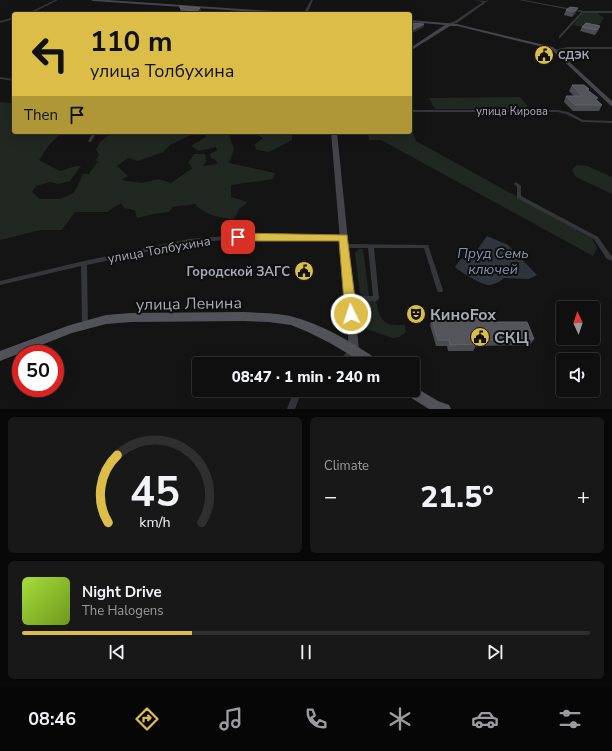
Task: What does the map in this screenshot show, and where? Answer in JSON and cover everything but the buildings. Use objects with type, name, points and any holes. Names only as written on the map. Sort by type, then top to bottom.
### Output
[{"type":"main road","points":[[93,0],[273,12]]},
{"type":"main road","points":[[412,21],[448,25],[556,50],[612,104]]},
{"type":"main road","points":[[412,49],[448,25]]},
{"type":"main road","points":[[549,49],[561,55]]},
{"type":"main road","points":[[334,134],[336,169],[354,349]]},
{"type":"main road","name":"улица Ленина","points":[[0,356],[85,324],[116,320],[270,318],[293,322],[354,349],[365,357]]},
{"type":"main road","points":[[420,397],[435,406],[445,409]]},
{"type":"street","points":[[32,12],[57,0]]},
{"type":"street","points":[[304,12],[312,0]]},
{"type":"street","points":[[474,0],[484,1]]},
{"type":"street","points":[[520,0],[582,12],[612,12]]},
{"type":"street","points":[[448,25],[452,19],[484,1]]},
{"type":"street","points":[[560,37],[582,12]]},
{"type":"street","points":[[0,22],[12,19]]},
{"type":"street","points":[[556,50],[567,48]]},
{"type":"street","points":[[549,49],[612,48]]},
{"type":"street","points":[[0,78],[12,80]]},
{"type":"street","name":"улица Кирова","points":[[412,111],[558,111],[567,113],[582,121],[612,122]]},
{"type":"street","points":[[90,141],[94,134]]},
{"type":"street","points":[[516,184],[519,186],[519,197],[596,238],[610,258]]},
{"type":"street","name":"улица Толбухина","points":[[0,283],[84,263],[189,241],[238,237],[426,246],[440,290]]},
{"type":"street","points":[[350,299],[376,298],[371,248]]},
{"type":"street","points":[[84,263],[85,324]]},
{"type":"street","points":[[346,357],[354,349]]},
{"type":"street","points":[[291,409],[295,397]]},
{"type":"shaded area","points":[[583,13],[597,13],[604,18],[597,28],[599,31],[573,25]]},
{"type":"shaded area","points":[[520,97],[530,109],[435,109],[429,98]]},
{"type":"shaded area","points":[[0,102],[12,102],[12,134],[60,134],[49,145],[39,160],[60,171],[81,166],[70,181],[58,184],[50,182],[36,186],[32,192],[40,199],[60,199],[74,193],[83,174],[89,174],[98,161],[95,160],[99,156],[96,149],[100,142],[110,134],[193,134],[170,145],[163,152],[138,161],[128,158],[117,166],[128,176],[121,180],[142,183],[159,179],[171,183],[193,168],[188,163],[194,154],[205,154],[206,161],[203,166],[217,164],[216,160],[211,158],[210,154],[217,150],[216,147],[199,151],[191,146],[206,137],[206,134],[229,134],[234,149],[229,163],[275,173],[273,179],[231,185],[231,197],[248,202],[239,209],[234,219],[213,215],[203,211],[195,204],[172,207],[169,212],[137,218],[135,210],[124,208],[121,203],[107,212],[75,212],[62,230],[40,230],[0,240]]},
{"type":"shaded area","points":[[412,130],[416,141],[592,238],[597,248],[593,256],[381,140],[369,140],[368,134],[412,134]]},
{"type":"shaded area","points":[[256,134],[292,134],[292,140],[269,152],[257,150],[254,145],[263,138]]},
{"type":"shaded area","points":[[578,165],[587,166],[612,177],[612,194],[576,177],[572,170]]},
{"type":"shaded area","points":[[359,249],[363,249],[369,296],[362,296],[360,293],[355,253]]},
{"type":"shaded area","points":[[376,300],[379,313],[384,321],[392,324],[405,325],[406,332],[399,337],[392,338],[364,328],[361,304],[366,301]]},
{"type":"water","name":"Пруд Семь ключей","points":[[487,236],[508,245],[537,275],[529,279],[504,278],[501,281],[487,285],[472,278],[455,267],[460,260],[477,250]]},
{"type":"place","name":"СДЭК","points":[[544,55]]},
{"type":"place","name":"Городской ЗАГС","points":[[304,271]]},
{"type":"place","name":"КиноFox","points":[[416,314]]},
{"type":"place","name":"СКЦ","points":[[480,337]]},
{"type":"route","points":[[238,237],[344,237],[351,314]]}]
